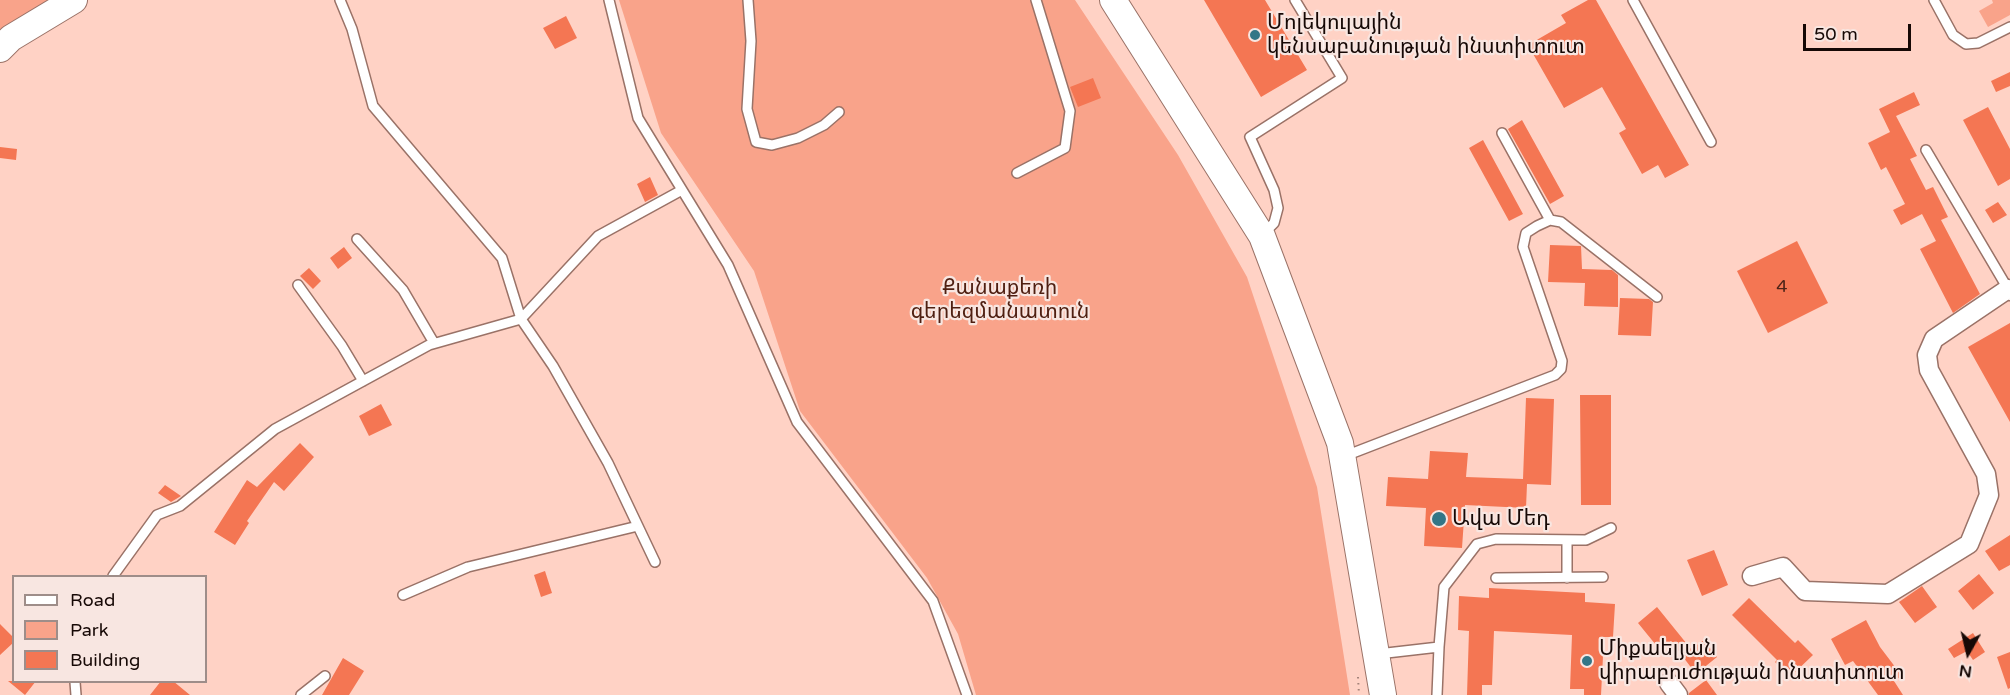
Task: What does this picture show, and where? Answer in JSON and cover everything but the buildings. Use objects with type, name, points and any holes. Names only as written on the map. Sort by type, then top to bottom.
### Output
[{"type":"street","points":[[0,49],[11,38],[74,0]]},
{"type":"street","points":[[1113,0],[1144,45],[1263,235]]},
{"type":"street","points":[[1120,0],[1160,58],[1263,235],[1345,456],[1372,658],[1383,695]]},
{"type":"street","points":[[1752,576],[1783,567],[1805,591],[1888,594],[1969,544],[1989,495],[1986,474],[1929,370],[1927,355],[1934,339],[2009,290]]},
{"type":"street","points":[[1372,658],[1389,695]]},
{"type":"lane","points":[[340,0],[352,29],[374,106],[502,258],[521,320],[559,376],[608,463],[656,562]]},
{"type":"lane","points":[[609,0],[638,118],[728,265],[797,422],[933,602],[967,695]]},
{"type":"lane","points":[[748,0],[751,41],[747,109],[756,142],[772,144],[798,138],[824,125],[839,112]]},
{"type":"lane","points":[[1017,173],[1065,148],[1070,111],[1036,0]]},
{"type":"lane","points":[[1263,235],[1274,223],[1278,208],[1274,190],[1251,137],[1342,78],[1295,0]]},
{"type":"lane","points":[[1633,0],[1711,142]]},
{"type":"lane","points":[[1934,0],[1953,35],[1965,44],[1978,43],[2010,27]]},
{"type":"lane","points":[[1502,133],[1550,220]]},
{"type":"lane","points":[[1926,150],[2009,290]]},
{"type":"lane","points":[[114,575],[157,515],[180,506],[275,429],[434,344],[521,320],[598,236],[682,190]]},
{"type":"lane","points":[[1345,456],[1555,375],[1561,369],[1562,361],[1523,247],[1526,233],[1550,220],[1561,222],[1657,297]]},
{"type":"lane","points":[[357,239],[403,290],[434,344]]},
{"type":"lane","points":[[298,285],[342,346],[363,381]]},
{"type":"lane","points":[[403,595],[468,567],[638,526]]},
{"type":"lane","points":[[1437,695],[1444,587],[1477,544],[1496,538],[1567,542],[1586,540],[1611,528]]},
{"type":"lane","points":[[1567,542],[1567,578]]},
{"type":"lane","points":[[1496,578],[1603,577]]},
{"type":"lane","points":[[1372,658],[1439,647]]},
{"type":"lane","points":[[301,695],[325,676]]},
{"type":"path","points":[[1359,695],[1372,658]]},
{"type":"green space","points":[[0,0],[51,0],[0,32]]},
{"type":"green space","name":"Քանաքեռի գերեզմանատուն","points":[[619,0],[1075,0],[1178,155],[1247,277],[1317,487],[1350,695],[976,695],[958,634],[927,578],[800,411],[754,271],[661,133]]},
{"type":"green space","points":[[1992,0],[2010,0],[2010,15],[1988,27],[1979,11],[1993,3]]},
{"type":"place","name":"Մոլեկուլային կենսաբանության ինստիտուտ","points":[[1255,35]]},
{"type":"place","name":"Ավա Մեդ","points":[[1439,519]]},
{"type":"place","name":"Միքաելյան վիրաբուժության ինստիտուտ","points":[[1587,661]]}]
